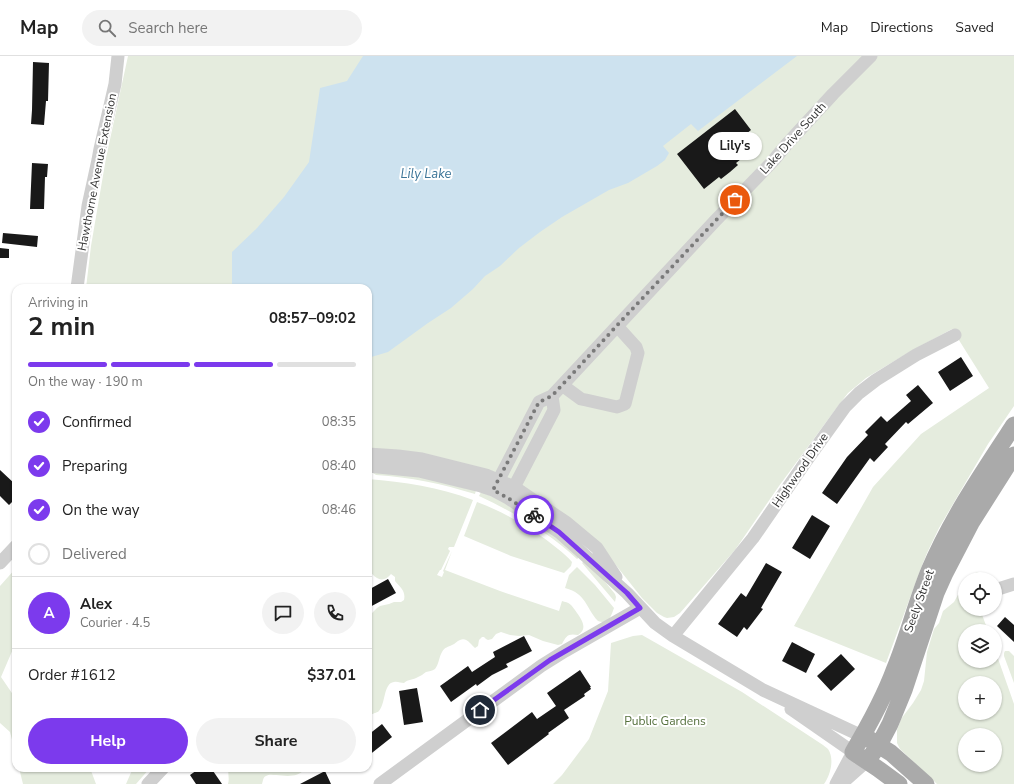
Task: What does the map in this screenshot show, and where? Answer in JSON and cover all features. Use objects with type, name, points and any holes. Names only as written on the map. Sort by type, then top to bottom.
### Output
[{"type":"main road","name":"Seely Street","points":[[853,752],[881,702],[896,668],[922,590],[938,550],[991,460],[1014,425]]},
{"type":"main road","name":"Seely Street","points":[[867,761],[880,745],[890,724],[904,690],[936,593],[945,573],[971,523],[1014,455]]},
{"type":"main road","points":[[862,736],[880,745],[891,753],[926,784]]},
{"type":"main road","points":[[853,752],[899,784]]},
{"type":"street","name":"Hawthorne Avenue Extension","points":[[77,284],[88,206],[115,84],[118,56]]},
{"type":"street","name":"Lake Drive South","points":[[496,485],[539,402],[552,396],[773,161],[833,94],[871,56]]},
{"type":"street","points":[[562,385],[581,399],[617,407],[625,404],[638,353],[636,347],[617,326]]},
{"type":"street","name":"Highwood Drive","points":[[673,636],[753,538],[845,407],[859,393],[881,377],[916,355],[955,335]]},
{"type":"street","points":[[511,492],[554,410],[552,396]]},
{"type":"street","points":[[372,454],[422,459],[486,475],[496,485],[567,524],[597,548],[627,593],[655,623],[673,636],[763,690],[853,752]]},
{"type":"street","points":[[372,466],[419,471],[481,486],[496,485]]},
{"type":"street","points":[[0,563],[12,550]]},
{"type":"street","points":[[1002,588],[1014,584]]},
{"type":"street","points":[[380,784],[546,663],[640,608]]},
{"type":"street","points":[[763,690],[862,736]]},
{"type":"street","name":"Seely Street","points":[[836,784],[853,752]]},
{"type":"street","name":"Seely Street","points":[[841,784],[867,761]]},
{"type":"green space","points":[[128,56],[1014,56],[1014,406],[988,444],[939,528],[921,568],[886,663],[794,626],[873,487],[921,434],[989,388],[952,329],[866,378],[848,393],[779,486],[735,550],[680,613],[674,617],[667,618],[657,613],[642,598],[611,559],[565,516],[372,451],[372,284],[86,284],[91,246],[106,158]]},
{"type":"green space","points":[[393,471],[476,490],[475,494],[426,482],[401,477],[376,475],[373,473]]},
{"type":"green space","points":[[372,479],[421,486],[460,495],[473,500],[454,547],[449,547],[448,549],[450,551],[437,575],[442,577],[443,571],[452,551],[445,570],[559,611],[562,601],[568,603],[582,621],[583,630],[578,635],[572,634],[568,636],[562,644],[558,645],[529,635],[519,636],[501,632],[496,634],[492,639],[488,640],[482,637],[479,640],[478,646],[475,648],[467,640],[462,639],[443,650],[435,669],[432,671],[426,672],[404,683],[390,683],[386,690],[381,709],[372,714],[372,613],[380,606],[394,602],[401,602],[404,600],[404,594],[402,589],[395,581],[395,577],[391,574],[384,579],[378,579],[373,575]]},
{"type":"green space","points":[[481,492],[499,499],[526,514],[581,556],[577,559],[555,540],[531,524],[479,496]]},
{"type":"green space","points":[[477,502],[509,516],[529,528],[567,557],[572,562],[571,566],[564,573],[511,556],[464,536]]},
{"type":"green space","points":[[585,560],[615,594],[615,602],[582,563]]},
{"type":"green space","points":[[577,567],[595,585],[614,608],[611,617],[607,621],[598,621],[582,597],[565,588],[569,575]]},
{"type":"green space","points":[[12,572],[12,651],[1,677],[12,693],[12,740],[10,732],[0,723],[0,586]]},
{"type":"green space","points":[[958,595],[958,616],[983,616],[985,624],[958,624],[958,668],[1001,668],[1014,704],[1014,784],[937,784],[900,749],[897,743],[897,730],[901,719],[921,690],[924,681],[927,652],[934,629],[939,623],[943,611],[954,602]]},
{"type":"green space","name":"Public Gardens","points":[[642,635],[742,692],[827,748],[830,753],[831,767],[824,784],[553,784],[562,775],[589,739],[608,691],[611,643],[633,636]]},
{"type":"green space","points":[[1005,651],[1009,651],[1014,656],[1014,683],[1004,656]]},
{"type":"green space","points":[[20,772],[92,772],[96,784],[23,784]]},
{"type":"green space","points":[[131,772],[146,772],[136,784],[126,784]]},
{"type":"green space","points":[[228,772],[302,772],[287,776],[267,775],[262,784],[228,784]]},
{"type":"water","name":"Lily Lake","points":[[363,56],[797,56],[698,131],[691,124],[663,146],[669,153],[665,160],[657,166],[628,183],[609,190],[562,217],[519,248],[500,266],[485,276],[473,289],[451,308],[388,352],[372,357],[372,284],[232,284],[232,252],[257,228],[284,197],[309,162],[320,88],[347,81]]},
{"type":"building","points":[[33,62],[49,63],[48,101],[46,101],[44,125],[31,124]]},
{"type":"building","points":[[735,109],[751,130],[741,138],[751,151],[736,163],[738,165],[730,172],[721,179],[719,177],[704,189],[677,154]]},
{"type":"building","points":[[32,163],[48,164],[47,177],[45,177],[44,209],[30,209]]},
{"type":"building","points":[[3,233],[38,236],[37,247],[2,243]]},
{"type":"building","points":[[0,248],[9,249],[9,258],[0,258]]},
{"type":"building","points":[[961,357],[973,376],[950,391],[938,372]]},
{"type":"building","points":[[918,385],[933,403],[908,424],[906,422],[885,444],[888,447],[874,462],[870,458],[837,504],[822,493],[847,457],[868,435],[865,432],[881,416],[887,422],[911,401],[906,395]]},
{"type":"building","points":[[0,470],[12,481],[12,502],[9,505],[0,496]]},
{"type":"building","points":[[812,515],[830,526],[810,559],[792,548]]},
{"type":"building","points":[[766,563],[782,572],[761,608],[763,609],[747,630],[744,627],[737,637],[718,624],[741,593],[746,597]]},
{"type":"building","points":[[388,579],[396,593],[372,606],[372,588]]},
{"type":"building","points":[[1005,617],[1014,625],[1014,642],[1002,631],[1002,624],[999,624]]},
{"type":"building","points":[[524,636],[532,651],[506,664],[508,667],[492,675],[477,686],[476,684],[451,702],[440,686],[468,666],[472,672],[495,657],[493,652]]},
{"type":"building","points":[[792,642],[815,654],[806,673],[782,661]]},
{"type":"building","points":[[841,654],[855,669],[831,691],[817,676]]},
{"type":"building","points":[[580,670],[591,689],[584,694],[585,696],[564,710],[569,718],[508,765],[491,743],[532,712],[537,719],[556,706],[547,693]]},
{"type":"building","points":[[417,688],[423,722],[404,725],[399,691]]},
{"type":"building","points":[[382,724],[392,737],[372,753],[372,732]]},
{"type":"building","points":[[194,772],[214,772],[222,784],[196,784],[190,775]]},
{"type":"building","points":[[325,772],[331,784],[300,784]]},
{"type":"way so far","points":[[534,515],[493,490],[539,402],[552,396],[735,200]]},
{"type":"place","name":"Lily's","points":[[735,200]]},
{"type":"route","points":[[480,710],[550,660],[640,608],[627,593],[559,532],[534,515]]}]
